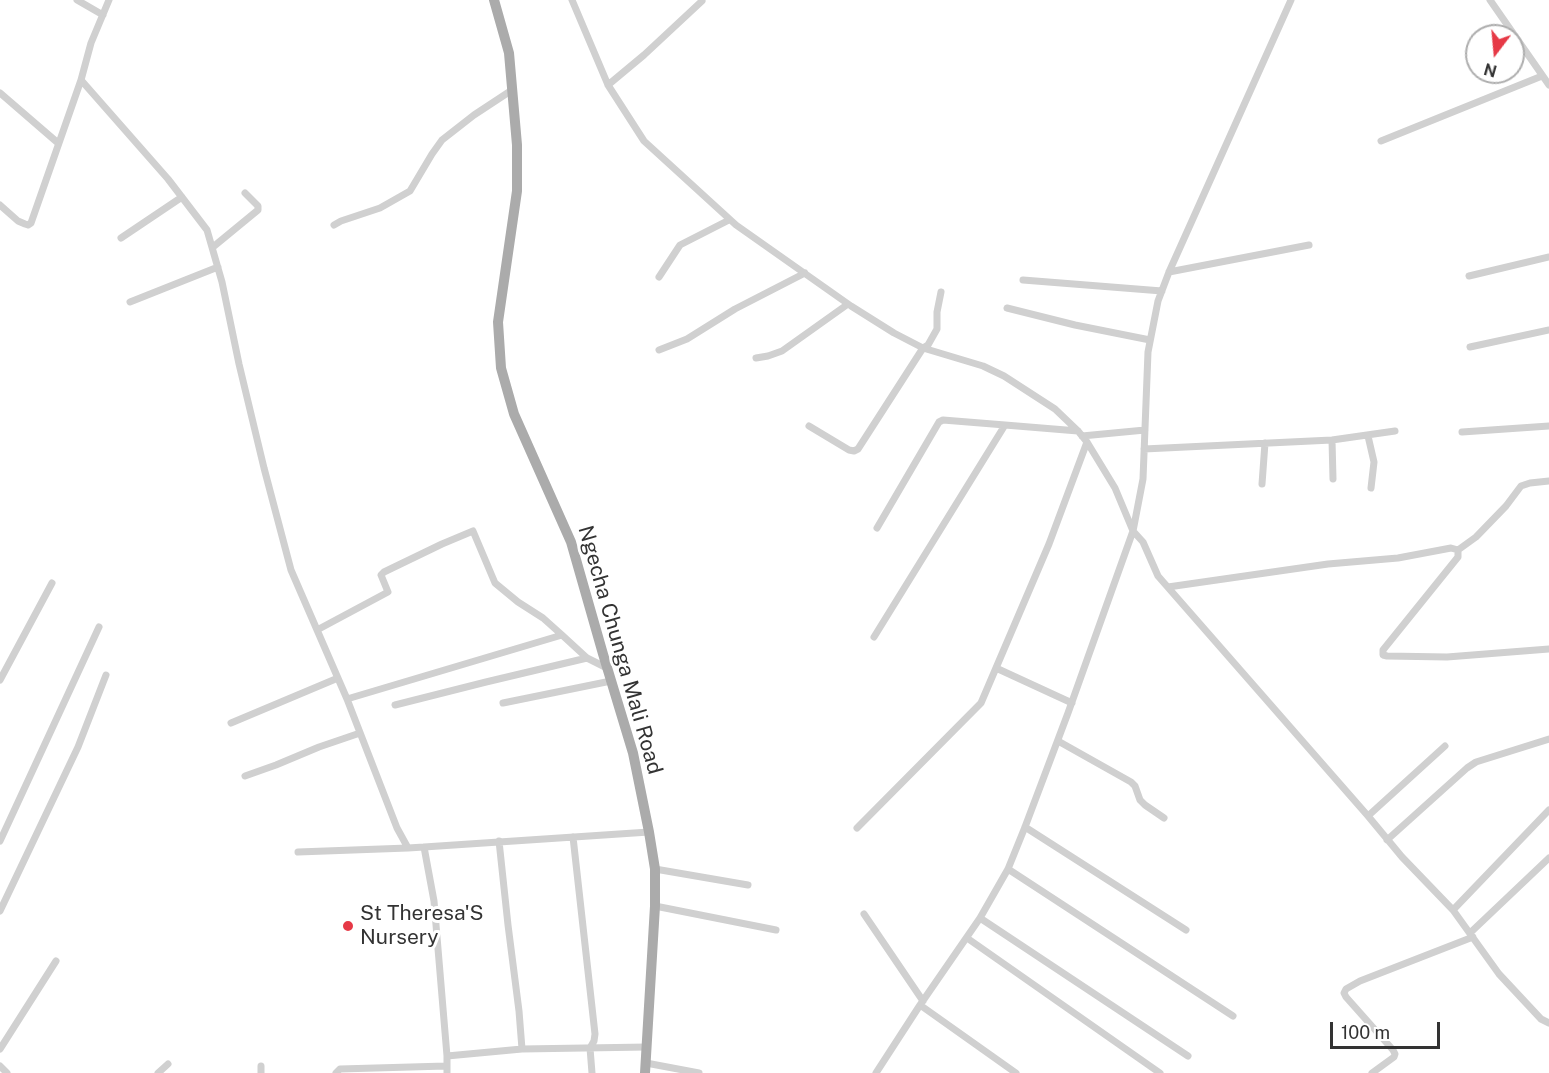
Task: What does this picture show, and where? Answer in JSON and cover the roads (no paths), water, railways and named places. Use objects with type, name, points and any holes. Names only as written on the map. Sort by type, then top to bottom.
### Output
[{"type":"main road","name":"Ngecha Chunga Mali Road","points":[[494,0],[509,53],[517,145],[517,191],[498,322],[501,368],[514,414],[571,542],[633,753],[655,869],[655,906],[645,1068]]},
{"type":"street","points":[[76,0],[103,15]]},
{"type":"street","points":[[0,206],[18,221],[28,225],[31,223],[81,80],[91,43],[109,0]]},
{"type":"street","points":[[572,0],[609,85],[644,141],[729,220],[848,304],[894,333],[923,348],[983,366],[1004,376],[1055,410],[1082,436],[1115,488],[1133,531],[1143,542],[1158,576],[1387,840],[1453,910],[1499,974],[1541,1019],[1549,1023]]},
{"type":"street","points":[[876,1073],[980,918],[1008,869],[1025,827],[1133,531],[1143,479],[1148,352],[1158,301],[1291,0]]},
{"type":"street","points":[[1490,0],[1549,85]]},
{"type":"street","points":[[609,85],[644,56],[702,1]]},
{"type":"street","points":[[1381,141],[1542,76]]},
{"type":"street","points":[[81,80],[168,179],[207,230],[218,267],[239,363],[291,570],[338,678],[397,828],[408,848]]},
{"type":"street","points":[[334,225],[380,208],[410,191],[442,140],[512,90]]},
{"type":"street","points":[[0,93],[58,143]]},
{"type":"street","points":[[213,247],[258,210],[258,207],[245,193]]},
{"type":"street","points":[[121,238],[182,197]]},
{"type":"street","points":[[659,277],[680,245],[729,220]]},
{"type":"street","points":[[1169,272],[1309,245]]},
{"type":"street","points":[[1469,276],[1549,257]]},
{"type":"street","points":[[130,302],[218,267]]},
{"type":"street","points":[[659,351],[687,339],[735,309],[805,273]]},
{"type":"street","points":[[1023,280],[1162,291]]},
{"type":"street","points":[[809,426],[849,450],[858,449],[937,329],[941,291]]},
{"type":"street","points":[[756,358],[782,351],[848,304]]},
{"type":"street","points":[[1007,308],[1150,340]]},
{"type":"street","points":[[1470,347],[1549,330]]},
{"type":"street","points":[[877,528],[939,422],[943,420],[1005,425],[1082,436],[1144,430]]},
{"type":"street","points":[[874,637],[1005,425]]},
{"type":"street","points":[[1462,432],[1549,426]]},
{"type":"street","points":[[1144,449],[1332,440],[1395,431]]},
{"type":"street","points":[[857,828],[981,703],[1049,544],[1082,436]]},
{"type":"street","points":[[1368,436],[1374,462],[1371,488]]},
{"type":"street","points":[[1332,440],[1333,479]]},
{"type":"street","points":[[1262,484],[1265,443]]},
{"type":"street","points":[[1458,550],[1476,537],[1506,506],[1521,486],[1549,482]]},
{"type":"street","points":[[317,630],[388,592],[381,574],[384,572],[473,531],[495,583],[518,602],[543,618],[587,658],[607,668]]},
{"type":"street","points":[[1168,587],[1328,564],[1398,558],[1451,548],[1458,550]]},
{"type":"street","points":[[1458,550],[1458,557],[1383,650],[1383,655],[1447,657],[1549,649]]},
{"type":"street","points":[[0,680],[52,583]]},
{"type":"street","points":[[0,841],[99,627]]},
{"type":"street","points":[[346,699],[562,635]]},
{"type":"street","points":[[395,705],[587,658]]},
{"type":"street","points":[[996,668],[1072,703]]},
{"type":"street","points":[[0,912],[78,747],[106,675]]},
{"type":"street","points":[[231,723],[338,678]]},
{"type":"street","points":[[503,703],[611,681]]},
{"type":"street","points":[[245,776],[360,733]]},
{"type":"street","points":[[1387,840],[1476,762],[1549,739]]},
{"type":"street","points":[[1058,741],[1131,783],[1135,786],[1140,800],[1164,818]]},
{"type":"street","points":[[1368,816],[1445,746]]},
{"type":"street","points":[[1453,910],[1549,810]]},
{"type":"street","points":[[1025,827],[1186,930]]},
{"type":"street","points":[[298,852],[424,848],[649,831]]},
{"type":"street","points":[[573,837],[595,1034],[590,1048],[592,1073]]},
{"type":"street","points":[[499,841],[522,1049]]},
{"type":"street","points":[[336,1073],[340,1069],[447,1069],[434,901],[424,848]]},
{"type":"street","points":[[1372,1073],[1395,1054],[1346,998],[1344,993],[1346,989],[1360,981],[1472,935],[1549,858]]},
{"type":"street","points":[[655,869],[748,885]]},
{"type":"street","points":[[1008,869],[1233,1016]]},
{"type":"street","points":[[655,906],[776,930]]},
{"type":"street","points":[[864,914],[922,1003],[1016,1073]]},
{"type":"street","points":[[980,918],[1188,1056]]},
{"type":"street","points":[[966,938],[1160,1073]]},
{"type":"street","points":[[0,1049],[56,961]]},
{"type":"street","points":[[447,1056],[522,1049],[647,1047]]},
{"type":"street","points":[[158,1073],[168,1064]]},
{"type":"street","points":[[0,1066],[7,1073]]},
{"type":"street","points":[[645,1068],[699,1073]]},
{"type":"place","name":"St Theresa'S Nursery","points":[[348,926]]}]
